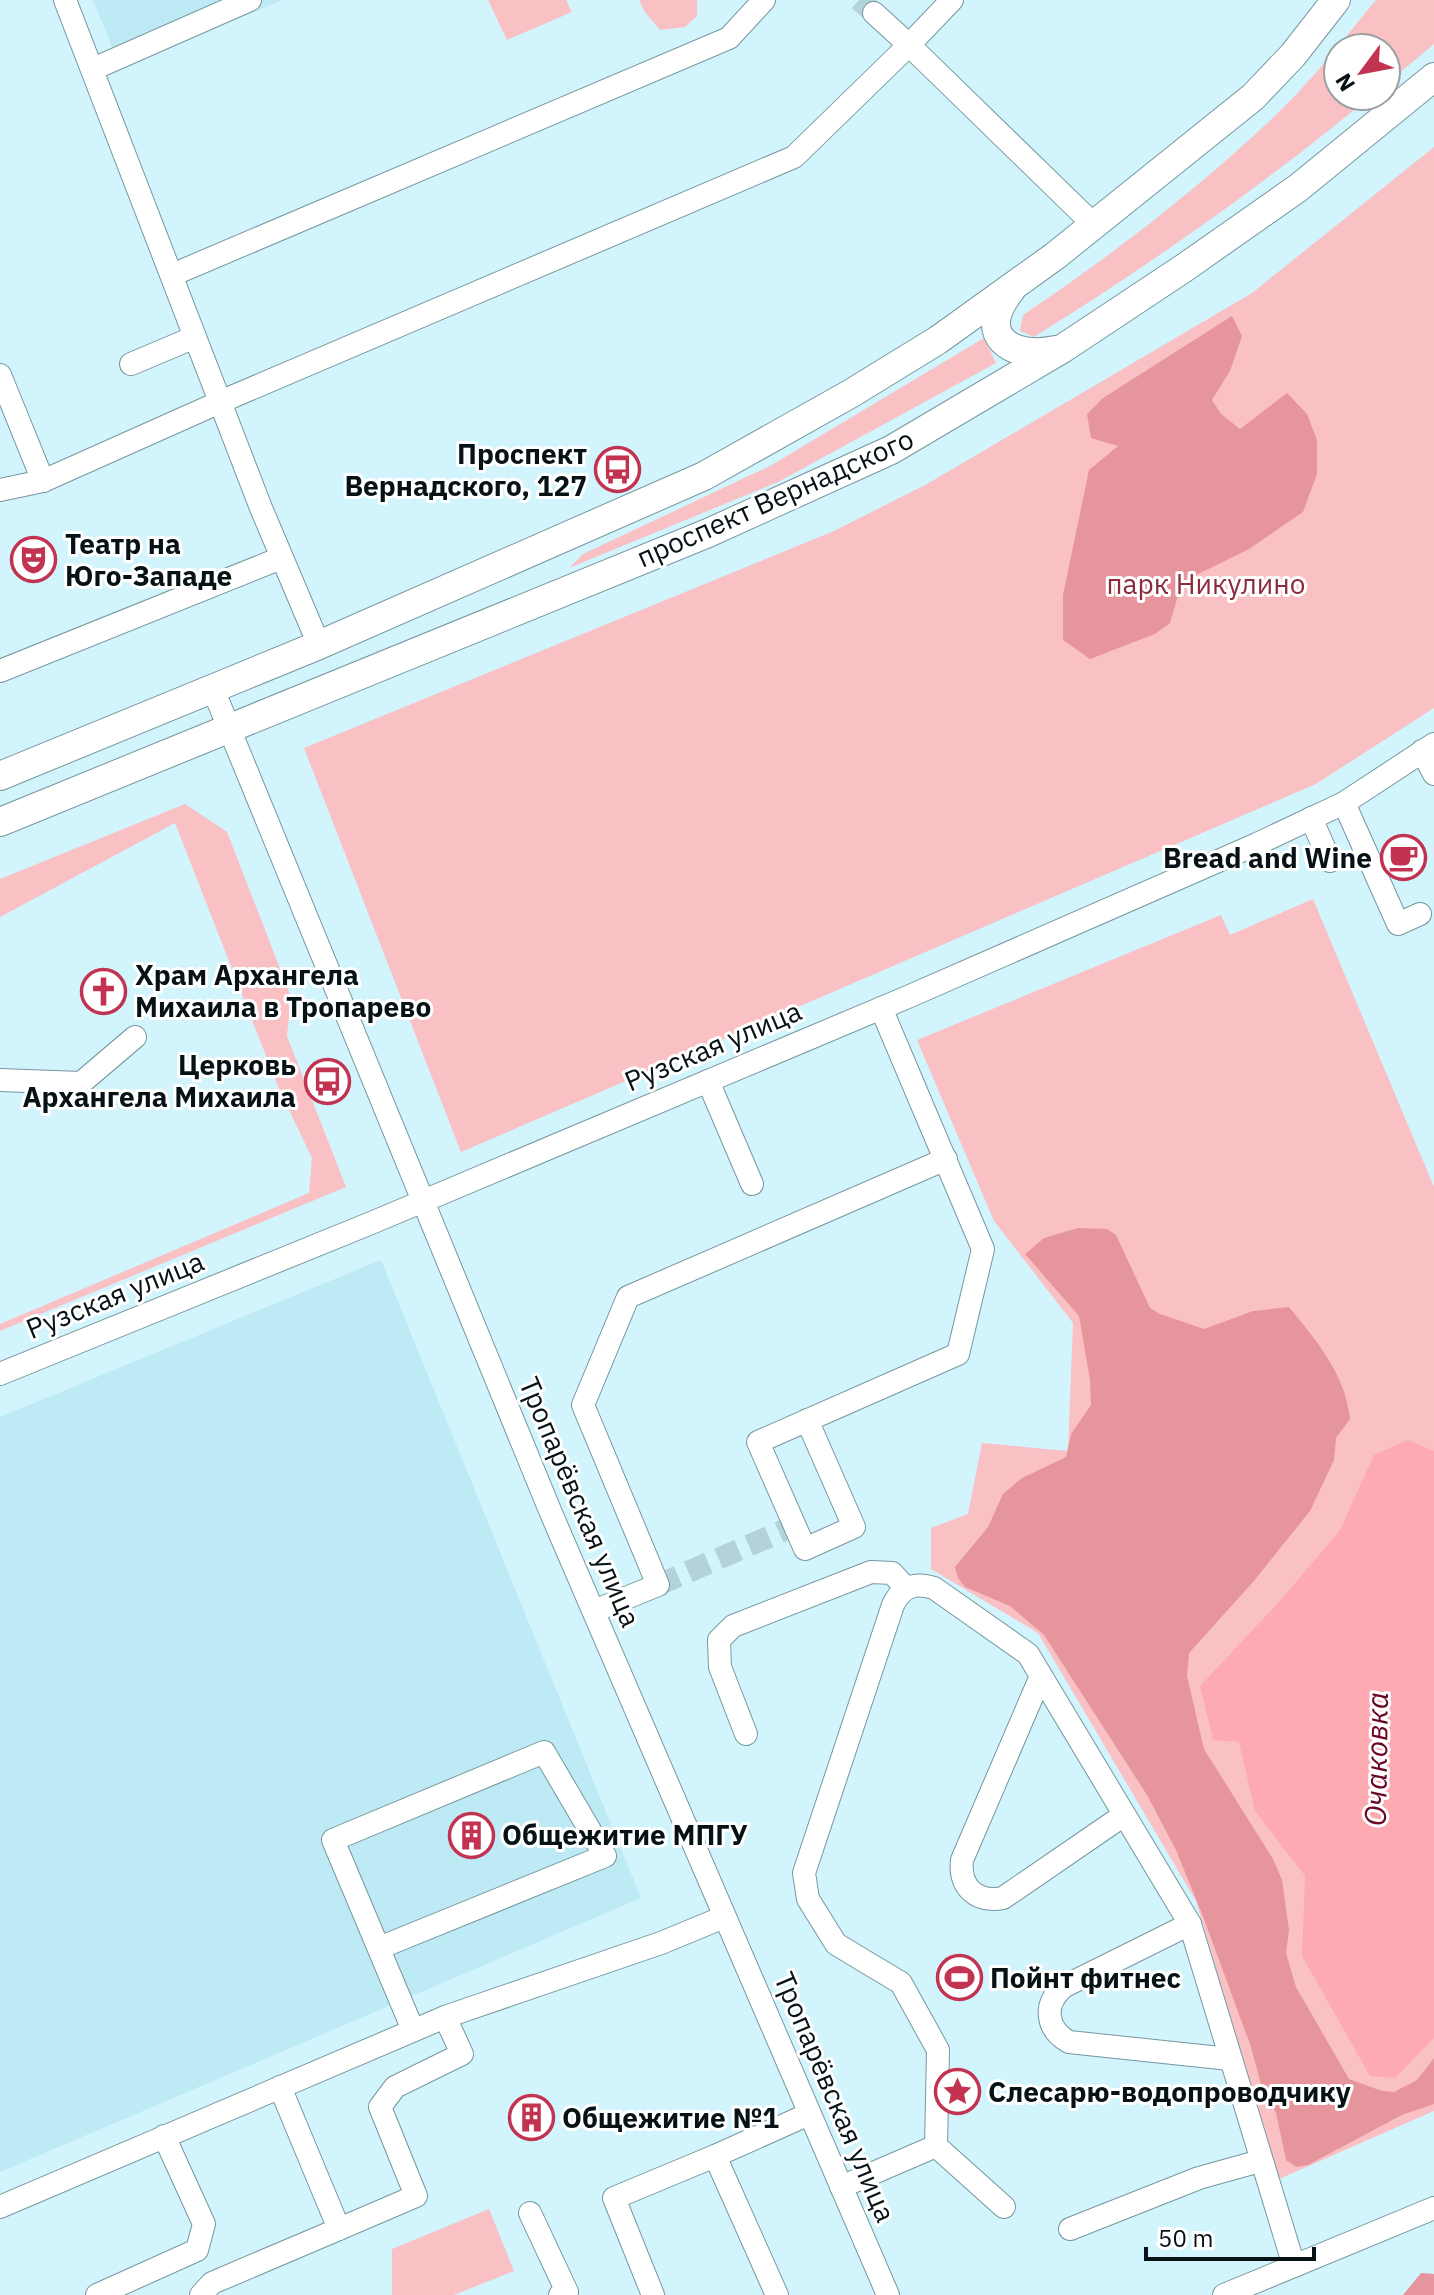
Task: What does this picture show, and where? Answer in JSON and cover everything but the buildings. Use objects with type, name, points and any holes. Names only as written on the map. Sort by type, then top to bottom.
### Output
[{"type":"main road","name":"проспект Вернадского","points":[[0,776],[319,645],[704,476],[913,355],[1017,284],[1253,97],[1293,55],[1336,0]]},
{"type":"main road","name":"проспект Вернадского","points":[[0,822],[783,500],[891,450],[1062,349],[1184,268],[1298,188],[1434,77]]},
{"type":"main road","points":[[1017,284],[1003,300],[995,316],[996,331],[1004,344],[1018,351],[1037,354],[1062,349]]},
{"type":"street","points":[[65,0],[281,558],[319,645]]},
{"type":"street","points":[[93,69],[250,0]]},
{"type":"street","points":[[172,275],[729,38],[764,0]]},
{"type":"street","points":[[0,490],[43,481],[220,402],[794,157],[952,0]]},
{"type":"street","points":[[874,13],[1094,225]]},
{"type":"street","points":[[131,364],[195,337]]},
{"type":"street","points":[[0,375],[43,481]]},
{"type":"street","points":[[0,671],[281,558]]},
{"type":"street","points":[[213,689],[228,727]]},
{"type":"street","name":"Тропарёвская улица","points":[[228,727],[594,1611],[888,2295]]},
{"type":"street","points":[[1428,748],[1434,774]]},
{"type":"street","name":"Рузская улица","points":[[0,1374],[423,1201],[881,1008],[1344,803],[1428,748]]},
{"type":"street","points":[[1344,803],[1398,924],[1420,914]]},
{"type":"street","points":[[1311,818],[1330,861]]},
{"type":"street","points":[[807,1420],[854,1527],[805,1549],[758,1442],[807,1420],[958,1354],[983,1249],[881,1008]]},
{"type":"street","points":[[0,1080],[81,1083],[135,1037]]},
{"type":"street","points":[[708,1081],[752,1184]]},
{"type":"street","points":[[594,1611],[658,1585],[583,1405],[628,1297],[946,1159]]},
{"type":"street","points":[[746,1734],[720,1667],[719,1640],[733,1626],[871,1572],[892,1573],[906,1588]]},
{"type":"street","points":[[1004,2207],[936,2146],[938,2050],[901,1983],[836,1944],[808,1899],[804,1873],[893,1605],[898,1594],[920,1584],[934,1588],[1028,1654],[1190,1924],[1294,2266]]},
{"type":"street","points":[[1041,1676],[962,1860],[963,1880],[983,1899],[1003,1898],[1124,1815]]},
{"type":"street","points":[[379,1948],[605,1856],[544,1752],[333,1840],[413,2030]]},
{"type":"street","points":[[0,2207],[445,2017],[661,1943],[724,1917]]},
{"type":"street","points":[[1190,1924],[1063,1987],[1050,2002],[1050,2021],[1054,2030],[1069,2042],[1230,2059]]},
{"type":"street","points":[[201,2295],[212,2283],[416,2196],[380,2107],[395,2087],[462,2054],[445,2017]]},
{"type":"street","points":[[280,2087],[339,2229]]},
{"type":"street","points":[[653,2295],[614,2198],[809,2114]]},
{"type":"street","points":[[97,2295],[197,2250],[204,2224],[164,2136]]},
{"type":"street","points":[[841,2187],[936,2146]]},
{"type":"street","points":[[715,2156],[777,2295]]},
{"type":"street","points":[[1070,2229],[1199,2178],[1260,2161]]},
{"type":"street","points":[[1224,2295],[1434,2208]]},
{"type":"street","points":[[530,2213],[567,2292],[560,2295]]},
{"type":"shaded area","points":[[93,0],[283,0],[120,66]]},
{"type":"shaded area","points":[[1232,316],[1242,336],[1230,371],[1212,400],[1221,414],[1240,429],[1287,393],[1307,414],[1317,440],[1317,474],[1303,512],[1249,549],[1188,579],[1177,599],[1170,623],[1155,634],[1090,659],[1063,640],[1063,595],[1089,470],[1118,446],[1091,438],[1087,414],[1103,398]]},
{"type":"shaded area","points":[[1078,1228],[1107,1229],[1116,1235],[1150,1308],[1160,1314],[1204,1329],[1253,1311],[1289,1307],[1328,1359],[1347,1403],[1350,1419],[1336,1438],[1334,1460],[1310,1511],[1253,1582],[1189,1653],[1187,1676],[1204,1749],[1273,1859],[1282,1880],[1289,1930],[1286,1953],[1296,1987],[1349,2079],[1394,2092],[1417,2080],[1434,2058],[1434,2104],[1402,2115],[1308,2165],[1296,2167],[1286,2160],[1276,2113],[1263,2092],[1251,2047],[1204,1919],[1176,1850],[1147,1795],[1044,1635],[1010,1606],[965,1587],[955,1567],[988,1527],[1003,1494],[1022,1478],[1066,1457],[1071,1434],[1091,1405],[1079,1316],[1025,1254],[1044,1238]]},
{"type":"shaded area","points":[[381,1260],[641,1898],[0,2172],[0,1417]]},
{"type":"shaded area","points":[[1421,2273],[1434,2274],[1434,2295],[1403,2295]]},
{"type":"green space","points":[[488,0],[566,0],[572,12],[507,40]]},
{"type":"green space","points":[[639,0],[697,0],[697,16],[685,27],[660,30]]},
{"type":"green space","points":[[1376,0],[1434,0],[1434,44],[1402,71],[1402,32],[1350,32]]},
{"type":"green space","points":[[1322,65],[1322,112],[1352,112],[1248,192],[1121,281],[1034,337],[1020,331],[1023,315],[1091,267],[1224,163]]},
{"type":"green space","name":"парк Никулино","points":[[1434,147],[1434,708],[1316,784],[461,1152],[304,748],[834,531],[927,484],[1252,293]]},
{"type":"green space","points":[[984,338],[996,363],[778,482],[569,568],[583,554],[770,466]]},
{"type":"green space","points":[[185,804],[227,832],[291,997],[287,1036],[346,1187],[0,1331],[0,1324],[309,1193],[312,1158],[279,1089],[175,823],[0,917],[0,879]]},
{"type":"green space","points":[[1313,899],[1434,1187],[1434,2111],[1279,2179],[1196,1901],[1038,1633],[931,1569],[931,1528],[968,1514],[982,1443],[1068,1451],[1073,1323],[994,1221],[917,1040],[1221,915],[1230,935]]},
{"type":"green space","points":[[489,2209],[514,2271],[454,2295],[392,2295],[392,2249]]},
{"type":"water","name":"Очаковка","points":[[1408,1440],[1434,1451],[1434,2038],[1395,2078],[1370,2076],[1302,1956],[1305,1876],[1255,1811],[1239,1742],[1213,1740],[1200,1686],[1280,1601],[1340,1530],[1374,1455]]},
{"type":"tunnel","points":[[859,0],[874,13]]},
{"type":"tunnel","points":[[658,1585],[794,1526]]},
{"type":"place","name":"Проспект Вернадского, 127","points":[[618,470]]},
{"type":"place","name":"Театр на Юго-Западе","points":[[34,560]]},
{"type":"place","name":"Bread and Wine","points":[[1403,858]]},
{"type":"place","name":"Храм Архангела Михаила в Тропарево","points":[[104,991]]},
{"type":"place","name":"Церковь Архангела Михаила","points":[[327,1081]]},
{"type":"place","name":"Общежитие МПГУ","points":[[471,1835]]},
{"type":"place","name":"Пойнт фитнес","points":[[959,1978]]},
{"type":"place","name":"Слесарю-водопроводчику","points":[[957,2092]]},
{"type":"place","name":"Общежитие №1","points":[[531,2118]]}]
